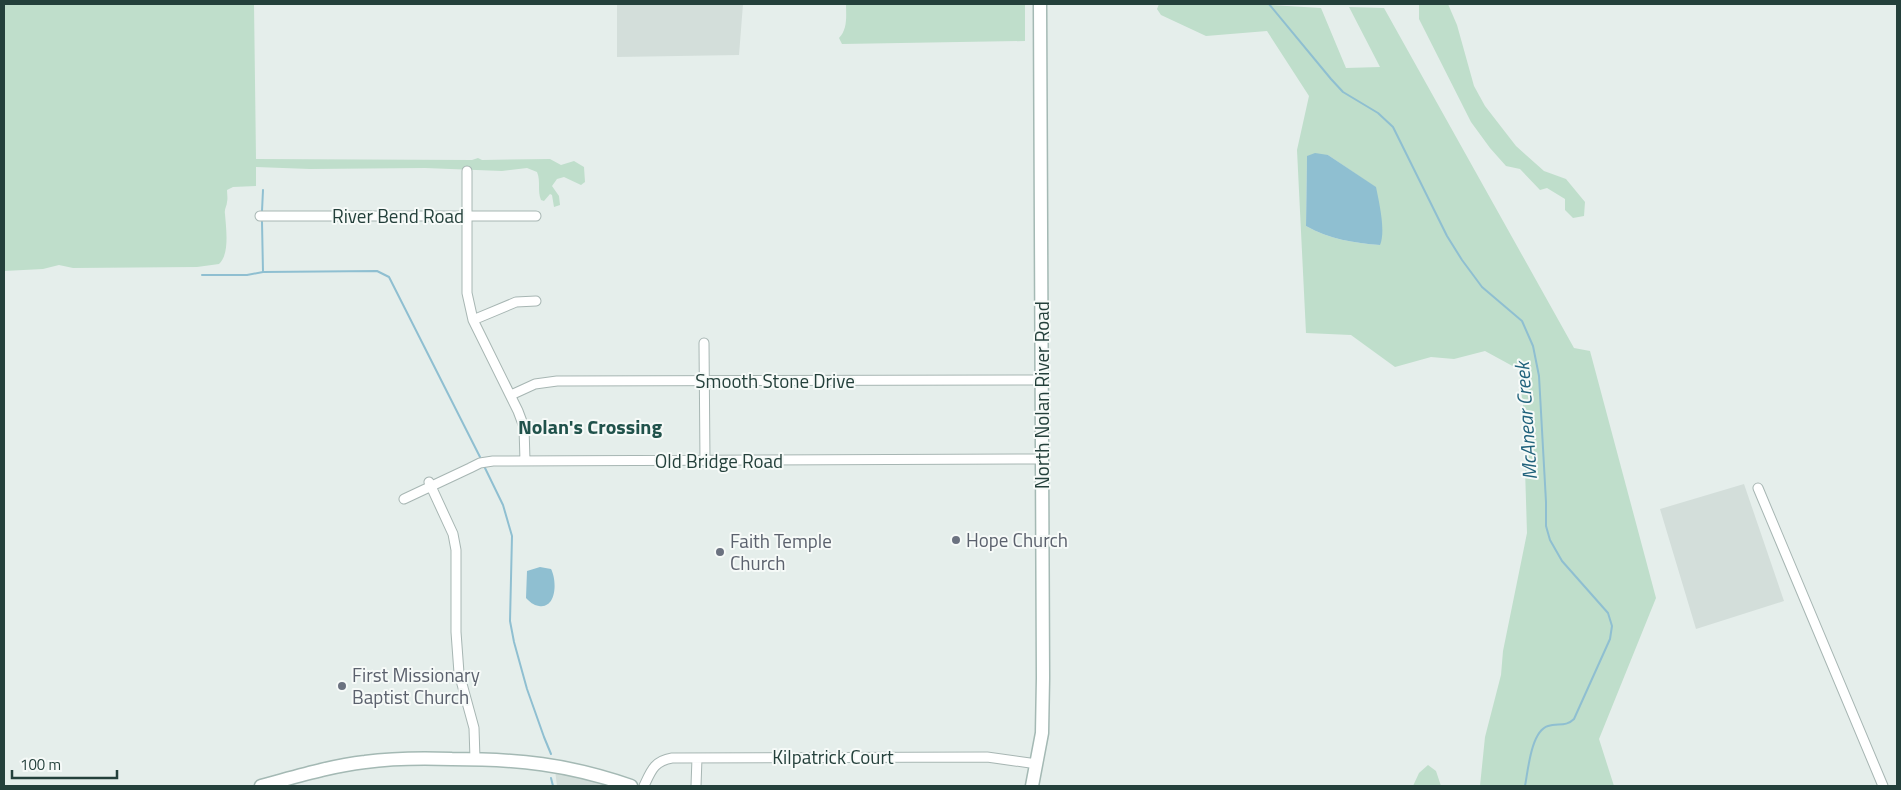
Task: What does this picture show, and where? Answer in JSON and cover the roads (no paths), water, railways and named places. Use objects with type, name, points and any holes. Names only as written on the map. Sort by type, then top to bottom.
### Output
[{"type":"main road","name":"North Nolan River Road","points":[[1032,786],[1042,733],[1044,678],[1040,4]]},
{"type":"main road","points":[[261,786],[363,762],[409,758],[509,760],[550,764],[588,772],[631,786]]},
{"type":"street","points":[[467,171],[467,293],[474,320],[511,395],[524,427],[525,461]]},
{"type":"street","name":"River Bend Road","points":[[260,216],[536,216]]},
{"type":"street","points":[[474,320],[516,302],[536,301]]},
{"type":"street","points":[[704,344],[705,460]]},
{"type":"street","name":"Smooth Stone Drive","points":[[511,395],[535,384],[557,381],[1042,380]]},
{"type":"street","name":"Old Bridge Road","points":[[404,499],[430,484],[485,462],[1042,460]]},
{"type":"street","points":[[430,484],[453,534],[456,550],[456,632],[459,673],[474,728],[475,759]]},
{"type":"street","points":[[1758,488],[1884,786]]},
{"type":"street","name":"Kilpatrick Court","points":[[644,786],[654,766],[659,761],[672,758],[986,757],[1037,764]]},
{"type":"street","points":[[696,786],[697,758]]},
{"type":"water","points":[[1315,153],[1328,155],[1376,187],[1382,224],[1380,245],[1342,240],[1306,226],[1307,156]]},
{"type":"water","points":[[540,567],[551,569],[555,586],[552,599],[545,606],[535,605],[526,598],[527,571]]},
{"type":"waterway","name":"McAnear Creek","points":[[1269,4],[1343,92],[1378,113],[1393,127],[1447,236],[1462,260],[1482,287],[1522,321],[1533,346],[1539,376],[1546,526],[1550,540],[1562,561],[1608,613],[1612,626],[1610,639],[1574,719],[1565,724],[1548,726],[1542,729],[1538,735],[1531,752],[1525,786]]},
{"type":"waterway","points":[[262,211],[263,190]]},
{"type":"waterway","points":[[262,222],[263,272],[377,271],[389,277],[480,457]]},
{"type":"waterway","points":[[202,275],[247,275],[263,272]]},
{"type":"waterway","points":[[485,468],[503,505],[512,536],[510,621],[527,689],[551,754]]},
{"type":"waterway","points":[[551,778],[553,786]]},
{"type":"place","name":"Hope Church","points":[[956,540]]},
{"type":"place","name":"Faith Temple Church","points":[[720,552]]},
{"type":"place","name":"First Missionary Baptist Church","points":[[342,686]]},
{"type":"district","name":"Nolan's Crossing","points":[[590,427]]}]
